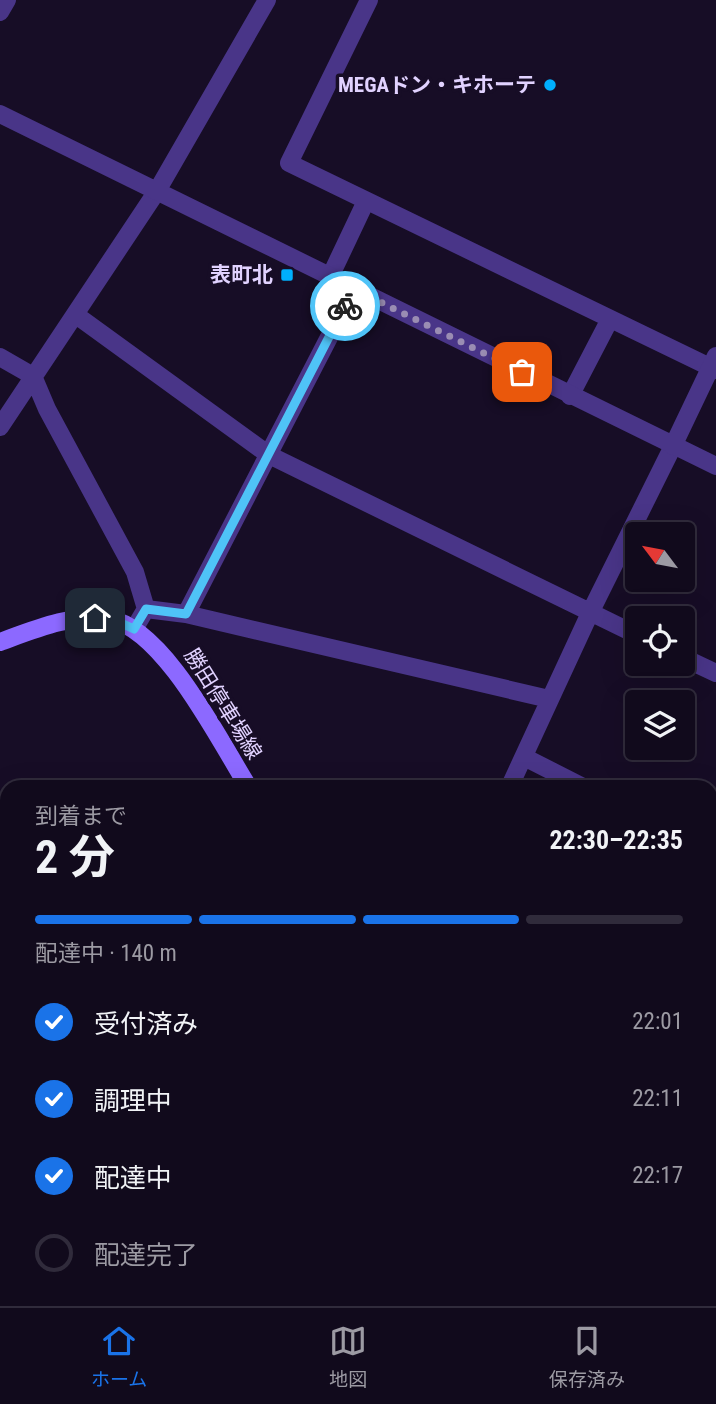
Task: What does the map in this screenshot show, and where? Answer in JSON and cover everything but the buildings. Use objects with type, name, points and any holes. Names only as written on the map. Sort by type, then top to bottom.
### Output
[{"type":"main road","name":"勝田停車場線","points":[[0,642],[40,627],[95,618],[112,619],[134,629],[165,655],[244,780]]},
{"type":"street","points":[[0,12],[7,0]]},
{"type":"street","points":[[0,427],[157,191],[267,0]]},
{"type":"street","points":[[369,0],[289,163],[609,321],[714,365],[590,613],[513,780]]},
{"type":"street","points":[[0,114],[716,466]]},
{"type":"street","points":[[330,277],[366,201]]},
{"type":"street","points":[[186,614],[354,289]]},
{"type":"street","points":[[76,315],[269,455],[625,629]]},
{"type":"street","points":[[570,396],[609,321]]},
{"type":"street","points":[[0,357],[33,376],[47,409],[135,572],[146,609],[134,629]]},
{"type":"street","points":[[146,609],[186,614],[549,699]]},
{"type":"street","points":[[695,663],[716,673]]},
{"type":"street","points":[[524,757],[569,780]]},
{"type":"way so far","points":[[345,306],[354,289],[522,372]]},
{"type":"place","name":"MEGAドン・キホーテ","points":[[550,85]]},
{"type":"place","name":"表町北","points":[[287,275]]},
{"type":"route","points":[[95,618],[112,619],[134,629],[146,609],[186,614],[345,306]]}]
